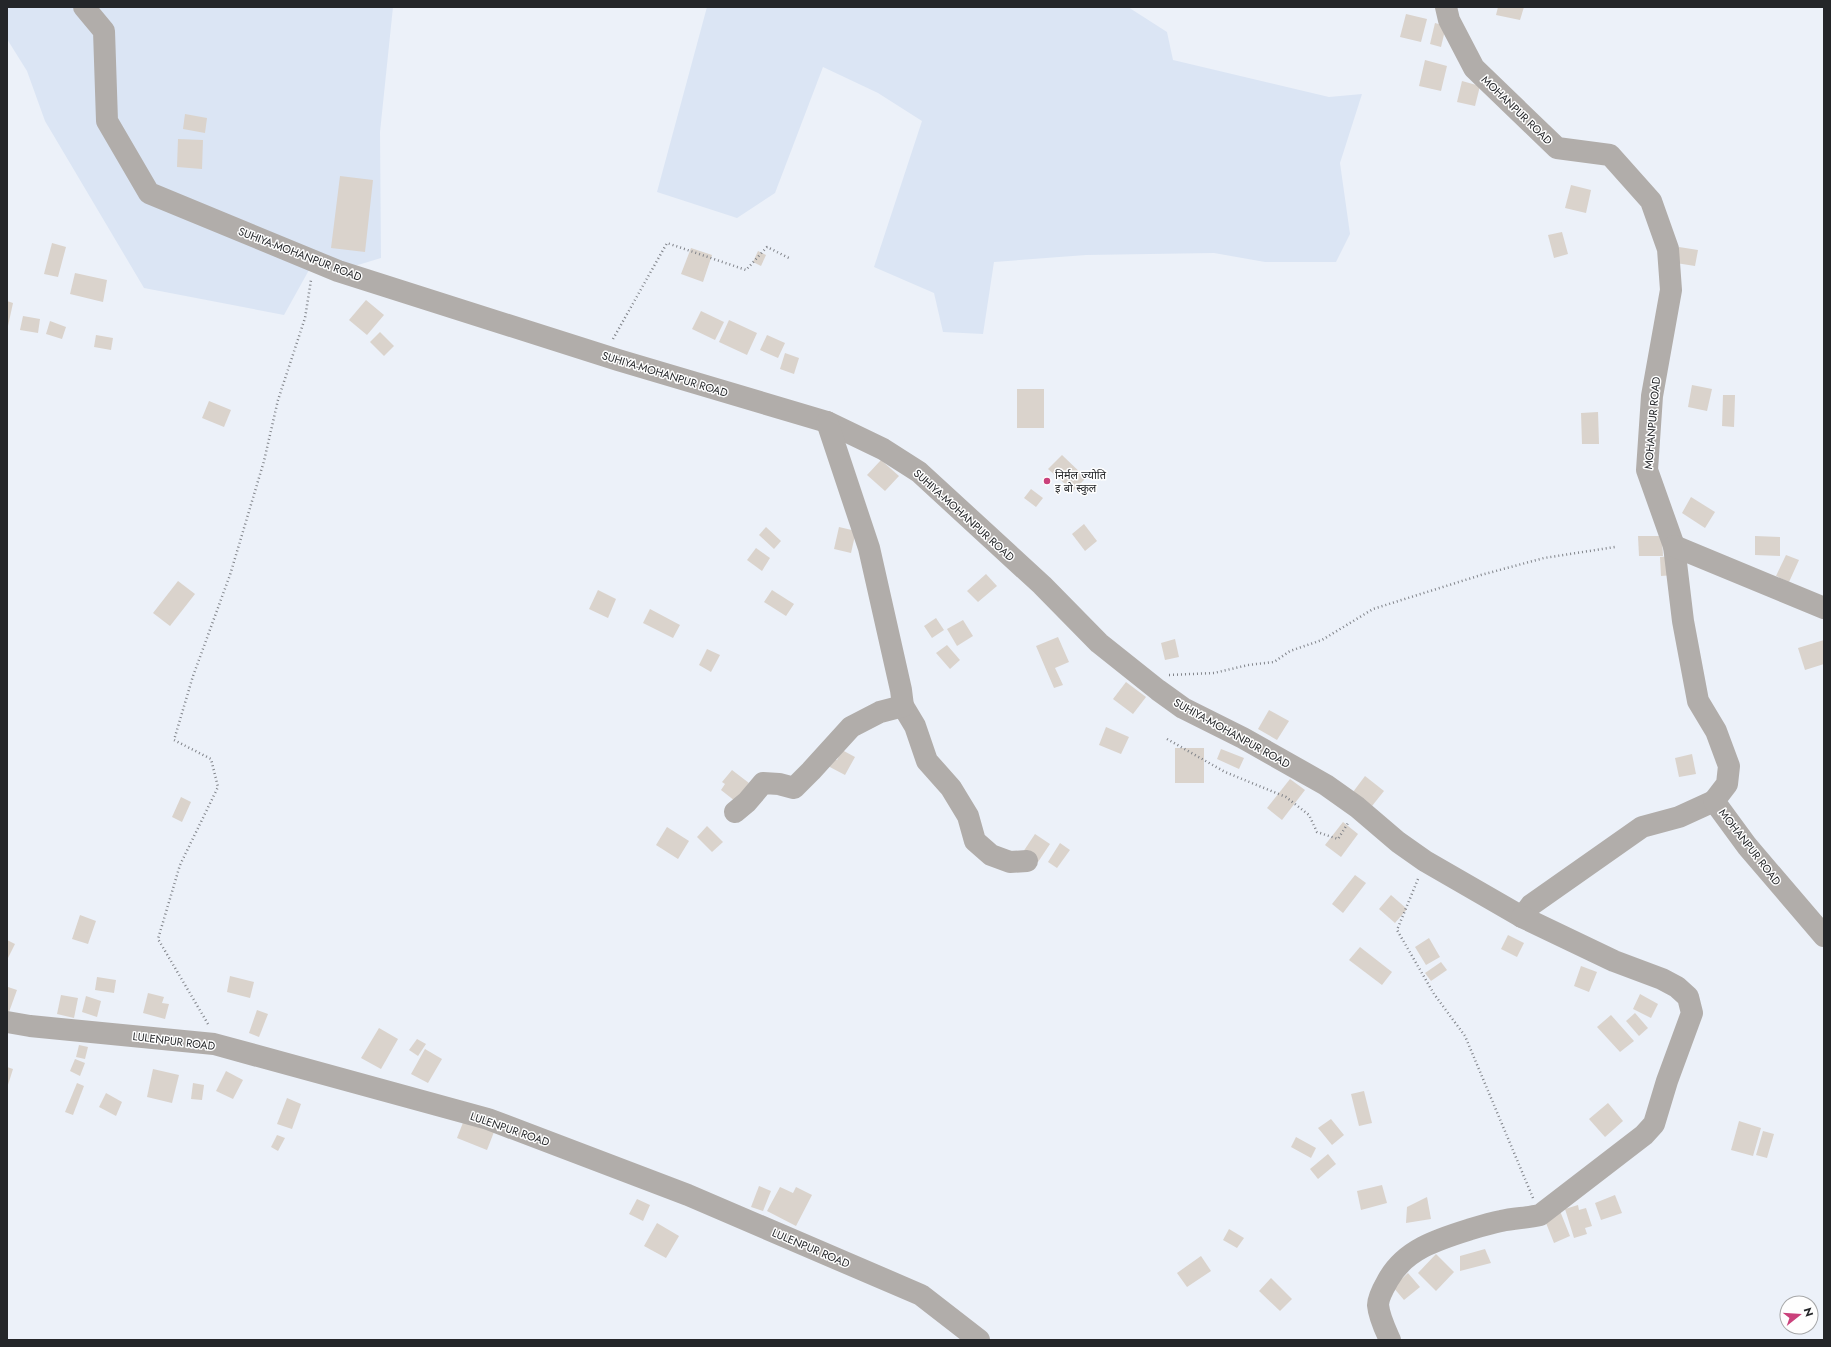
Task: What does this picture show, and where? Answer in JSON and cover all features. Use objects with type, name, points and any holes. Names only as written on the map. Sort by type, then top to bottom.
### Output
[{"type":"street","name":"SUHIYA-MOHANPUR ROAD","points":[[84,7],[104,31],[107,121],[149,193],[338,271],[604,355],[827,422],[883,449],[919,472],[1042,585],[1098,643],[1183,708],[1243,738],[1326,785],[1357,807],[1398,842],[1425,861],[1522,917],[1614,961],[1677,987],[1688,997],[1692,1013],[1667,1081],[1654,1124],[1632,1145],[1540,1215]]},
{"type":"street","name":"MOHANPUR ROAD","points":[[1446,7],[1449,20],[1474,68],[1557,148],[1610,156],[1650,201],[1668,249],[1671,290],[1652,396],[1647,470],[1674,546],[1683,621],[1698,701],[1716,731],[1729,766],[1727,784],[1714,800],[1747,846],[1824,936]]},
{"type":"street","points":[[827,422],[869,548],[902,690],[903,706],[915,726],[928,761],[951,788],[968,816],[975,840],[991,855],[1010,862],[1027,861]]},
{"type":"street","points":[[1674,546],[1824,608]]},
{"type":"street","points":[[735,812],[747,802],[763,783],[779,784],[794,788],[811,772],[851,727],[880,712],[903,706]]},
{"type":"street","points":[[1522,917],[1531,905],[1642,827],[1679,817],[1714,800]]},
{"type":"street","name":"LULENPUR ROAD","points":[[7,1022],[30,1026],[214,1044],[488,1119],[688,1195],[921,1295],[979,1340]]},
{"type":"street","points":[[1390,1340],[1381,1318],[1378,1305],[1383,1289],[1394,1270],[1407,1257],[1421,1248],[1447,1236],[1501,1221],[1540,1215]]},
{"type":"path","points":[[604,355],[667,243],[746,270],[768,247],[789,258]]},
{"type":"path","points":[[214,1044],[207,1023],[158,939],[180,865],[218,787],[211,759],[174,740],[193,676],[230,576],[262,468],[278,400],[304,318],[314,261]]},
{"type":"path","points":[[1141,677],[1214,673],[1248,665],[1274,662],[1290,651],[1322,640],[1373,609],[1481,575],[1544,558],[1614,547]]},
{"type":"path","points":[[1167,739],[1225,772],[1286,797],[1309,815],[1317,832],[1338,839],[1357,807]]},
{"type":"path","points":[[1425,861],[1397,930],[1434,994],[1464,1036],[1540,1215]]},
{"type":"shaded area","points":[[7,7],[393,7],[380,132],[381,258],[338,271],[314,261],[284,315],[144,288],[45,121],[27,71],[7,39]]},
{"type":"shaded area","points":[[707,7],[1128,7],[1167,32],[1173,60],[1329,97],[1362,94],[1340,163],[1350,234],[1336,262],[1265,262],[1214,253],[1086,255],[994,262],[983,334],[943,332],[934,293],[874,267],[922,121],[878,93],[823,67],[775,193],[737,218],[657,192]]},
{"type":"building","points":[[1498,7],[1524,7],[1520,20],[1496,15]]},
{"type":"building","points":[[1406,14],[1427,19],[1421,42],[1400,37]]},
{"type":"building","points":[[1435,23],[1446,26],[1441,47],[1430,44]]},
{"type":"building","points":[[1425,60],[1447,66],[1441,91],[1419,86]]},
{"type":"building","points":[[1462,81],[1480,86],[1475,106],[1457,102]]},
{"type":"building","points":[[185,114],[207,118],[205,133],[183,129]]},
{"type":"building","points":[[178,139],[203,140],[202,169],[177,167]]},
{"type":"building","points":[[340,176],[373,180],[365,252],[331,248]]},
{"type":"building","points":[[1571,185],[1591,190],[1586,213],[1565,208]]},
{"type":"building","points":[[1562,232],[1568,254],[1554,258],[1548,235]]},
{"type":"building","points":[[52,243],[66,247],[58,277],[44,274]]},
{"type":"building","points":[[1679,247],[1698,250],[1695,266],[1676,263]]},
{"type":"building","points":[[691,248],[712,255],[703,282],[681,274]]},
{"type":"building","points":[[758,251],[766,255],[761,266],[753,262]]},
{"type":"building","points":[[75,273],[107,280],[103,302],[70,294]]},
{"type":"building","points":[[366,300],[384,315],[367,335],[349,320]]},
{"type":"building","points":[[7,301],[13,303],[8,326],[7,326]]},
{"type":"building","points":[[701,311],[724,322],[715,340],[692,329]]},
{"type":"building","points":[[23,316],[40,319],[38,333],[20,330]]},
{"type":"building","points":[[729,320],[757,333],[747,355],[719,342]]},
{"type":"building","points":[[50,321],[66,327],[62,339],[46,334]]},
{"type":"building","points":[[380,332],[394,346],[384,356],[370,342]]},
{"type":"building","points":[[96,335],[113,338],[111,350],[94,347]]},
{"type":"building","points":[[767,335],[785,343],[778,358],[760,350]]},
{"type":"building","points":[[785,353],[799,358],[794,374],[780,369]]},
{"type":"building","points":[[1692,385],[1712,389],[1707,411],[1688,407]]},
{"type":"building","points":[[1017,389],[1044,389],[1044,428],[1017,428]]},
{"type":"building","points":[[1723,395],[1735,395],[1734,427],[1722,426]]},
{"type":"building","points":[[209,401],[231,410],[224,427],[202,418]]},
{"type":"building","points":[[1598,412],[1599,444],[1582,444],[1581,413]]},
{"type":"building","points":[[1062,455],[1086,478],[1073,491],[1048,469]]},
{"type":"building","points":[[881,460],[899,476],[885,491],[867,475]]},
{"type":"building","points":[[1031,489],[1043,498],[1036,507],[1024,498]]},
{"type":"building","points":[[1691,497],[1715,512],[1705,528],[1682,513]]},
{"type":"building","points":[[1084,524],[1097,541],[1085,551],[1072,534]]},
{"type":"building","points":[[766,527],[781,541],[774,549],[759,535]]},
{"type":"building","points":[[839,527],[856,531],[851,553],[834,549]]},
{"type":"building","points":[[1638,536],[1662,536],[1663,556],[1639,556]]},
{"type":"building","points":[[1755,536],[1780,537],[1780,556],[1755,555]]},
{"type":"building","points":[[756,548],[770,558],[762,571],[747,560]]},
{"type":"building","points":[[1786,555],[1799,560],[1789,582],[1776,576]]},
{"type":"building","points":[[1673,556],[1674,575],[1661,576],[1660,557]]},
{"type":"building","points":[[986,574],[997,586],[978,602],[967,591]]},
{"type":"building","points":[[178,581],[195,594],[170,626],[153,613]]},
{"type":"building","points":[[598,590],[616,599],[608,618],[589,609]]},
{"type":"building","points":[[772,590],[794,604],[786,616],[764,602]]},
{"type":"building","points":[[650,609],[680,625],[673,638],[643,623]]},
{"type":"building","points":[[936,618],[944,630],[932,638],[924,626]]},
{"type":"building","points":[[963,620],[973,636],[957,646],[947,629]]},
{"type":"building","points":[[1058,637],[1069,662],[1055,668],[1063,685],[1054,688],[1036,646]]},
{"type":"building","points":[[1175,639],[1179,657],[1165,660],[1161,643]]},
{"type":"building","points":[[1824,640],[1824,664],[1805,670],[1798,648]]},
{"type":"building","points":[[947,645],[960,660],[950,669],[936,653]]},
{"type":"building","points":[[707,649],[720,655],[711,672],[699,665]]},
{"type":"building","points":[[1126,682],[1146,697],[1133,714],[1113,699]]},
{"type":"building","points":[[1269,710],[1289,721],[1277,740],[1258,729]]},
{"type":"building","points":[[1106,727],[1129,737],[1121,754],[1099,745]]},
{"type":"building","points":[[1175,748],[1204,748],[1204,783],[1175,783]]},
{"type":"building","points":[[1221,749],[1244,758],[1239,769],[1217,759]]},
{"type":"building","points":[[842,750],[855,757],[845,775],[826,765],[830,758],[837,760]]},
{"type":"building","points":[[1692,754],[1696,774],[1679,777],[1675,758]]},
{"type":"building","points":[[732,770],[749,783],[735,801],[721,790],[725,784],[722,782]]},
{"type":"building","points":[[1365,776],[1384,791],[1372,806],[1353,792]]},
{"type":"building","points":[[1290,779],[1305,790],[1282,820],[1267,808]]},
{"type":"building","points":[[181,797],[191,802],[182,822],[172,817]]},
{"type":"building","points":[[1343,822],[1358,834],[1341,857],[1325,845]]},
{"type":"building","points":[[707,826],[723,842],[712,852],[697,837]]},
{"type":"building","points":[[667,827],[689,841],[678,859],[656,845]]},
{"type":"building","points":[[1035,834],[1050,844],[1038,862],[1023,852]]},
{"type":"building","points":[[1060,843],[1070,850],[1057,868],[1048,862]]},
{"type":"building","points":[[1355,875],[1366,883],[1343,913],[1332,904]]},
{"type":"building","points":[[1391,895],[1407,909],[1395,923],[1379,909]]},
{"type":"building","points":[[80,915],[96,921],[88,944],[72,939]]},
{"type":"building","points":[[1508,935],[1524,943],[1517,957],[1501,949]]},
{"type":"building","points":[[1429,938],[1440,957],[1426,965],[1415,947]]},
{"type":"building","points":[[7,940],[15,944],[7,960]]},
{"type":"building","points":[[1360,947],[1392,972],[1382,985],[1349,960]]},
{"type":"building","points":[[1441,962],[1447,970],[1431,981],[1425,973]]},
{"type":"building","points":[[1581,966],[1597,972],[1589,992],[1574,986]]},
{"type":"building","points":[[230,976],[254,982],[250,998],[227,992]]},
{"type":"building","points":[[97,977],[116,980],[114,993],[95,990]]},
{"type":"building","points":[[8,987],[17,990],[9,1012],[7,1012]]},
{"type":"building","points":[[148,993],[164,997],[162,1003],[169,1004],[165,1019],[143,1013]]},
{"type":"building","points":[[1640,994],[1658,1004],[1651,1018],[1633,1009]]},
{"type":"building","points":[[61,995],[78,998],[74,1018],[57,1014]]},
{"type":"building","points":[[86,996],[101,1001],[97,1017],[82,1012]]},
{"type":"building","points":[[257,1010],[268,1014],[259,1037],[249,1033]]},
{"type":"building","points":[[1635,1013],[1648,1028],[1639,1036],[1626,1021]]},
{"type":"building","points":[[1611,1015],[1634,1041],[1620,1052],[1597,1027]]},
{"type":"building","points":[[379,1028],[398,1039],[381,1069],[361,1058]]},
{"type":"building","points":[[417,1039],[426,1044],[418,1056],[409,1050]]},
{"type":"building","points":[[79,1045],[88,1047],[85,1059],[76,1057]]},
{"type":"building","points":[[425,1049],[442,1059],[428,1083],[411,1074]]},
{"type":"building","points":[[75,1059],[85,1063],[80,1076],[70,1071]]},
{"type":"building","points":[[7,1067],[13,1069],[7,1088]]},
{"type":"building","points":[[153,1069],[179,1075],[172,1103],[147,1097]]},
{"type":"building","points":[[226,1071],[243,1080],[233,1099],[216,1091]]},
{"type":"building","points":[[77,1083],[84,1086],[73,1115],[65,1112]]},
{"type":"building","points":[[193,1083],[204,1085],[202,1100],[191,1099]]},
{"type":"building","points":[[1364,1091],[1372,1123],[1359,1126],[1351,1094]]},
{"type":"building","points":[[106,1093],[122,1102],[116,1116],[99,1107]]},
{"type":"building","points":[[287,1098],[301,1104],[292,1129],[277,1124]]},
{"type":"building","points":[[1608,1103],[1623,1121],[1605,1137],[1589,1119]]},
{"type":"building","points":[[1331,1119],[1344,1135],[1332,1145],[1318,1128]]},
{"type":"building","points":[[464,1120],[494,1132],[487,1150],[457,1138]]},
{"type":"building","points":[[1739,1121],[1761,1128],[1753,1156],[1731,1150]]},
{"type":"building","points":[[1763,1131],[1774,1134],[1767,1158],[1756,1155]]},
{"type":"building","points":[[277,1135],[285,1138],[278,1151],[271,1147]]},
{"type":"building","points":[[1296,1137],[1316,1148],[1311,1158],[1291,1147]]},
{"type":"building","points":[[1328,1154],[1336,1164],[1318,1179],[1310,1169]]},
{"type":"building","points":[[1382,1185],[1387,1203],[1361,1210],[1357,1191]]},
{"type":"building","points":[[759,1186],[771,1191],[763,1211],[751,1207]]},
{"type":"building","points":[[780,1187],[793,1193],[796,1187],[812,1195],[796,1226],[767,1211]]},
{"type":"building","points":[[1615,1195],[1622,1213],[1601,1220],[1595,1203]]},
{"type":"building","points":[[1427,1197],[1431,1219],[1406,1223],[1407,1207]]},
{"type":"building","points":[[637,1199],[650,1205],[643,1221],[629,1214]]},
{"type":"building","points":[[1578,1205],[1579,1210],[1586,1208],[1592,1226],[1585,1228],[1587,1234],[1574,1238],[1565,1209]]},
{"type":"building","points":[[1560,1211],[1570,1236],[1554,1243],[1544,1218]]},
{"type":"building","points":[[657,1223],[679,1236],[666,1258],[644,1246]]},
{"type":"building","points":[[1229,1229],[1244,1238],[1237,1248],[1223,1240]]},
{"type":"building","points":[[1485,1249],[1491,1263],[1460,1271],[1460,1256]]},
{"type":"building","points":[[1436,1254],[1454,1272],[1436,1291],[1418,1273]]},
{"type":"building","points":[[1201,1256],[1211,1271],[1187,1287],[1177,1273]]},
{"type":"building","points":[[1408,1273],[1420,1287],[1404,1300],[1393,1287]]},
{"type":"building","points":[[1271,1278],[1292,1299],[1280,1311],[1259,1291]]},
{"type":"place","name":"निर्मल ज्याेति इ बाे स्कुल","points":[[1047,481]]}]
